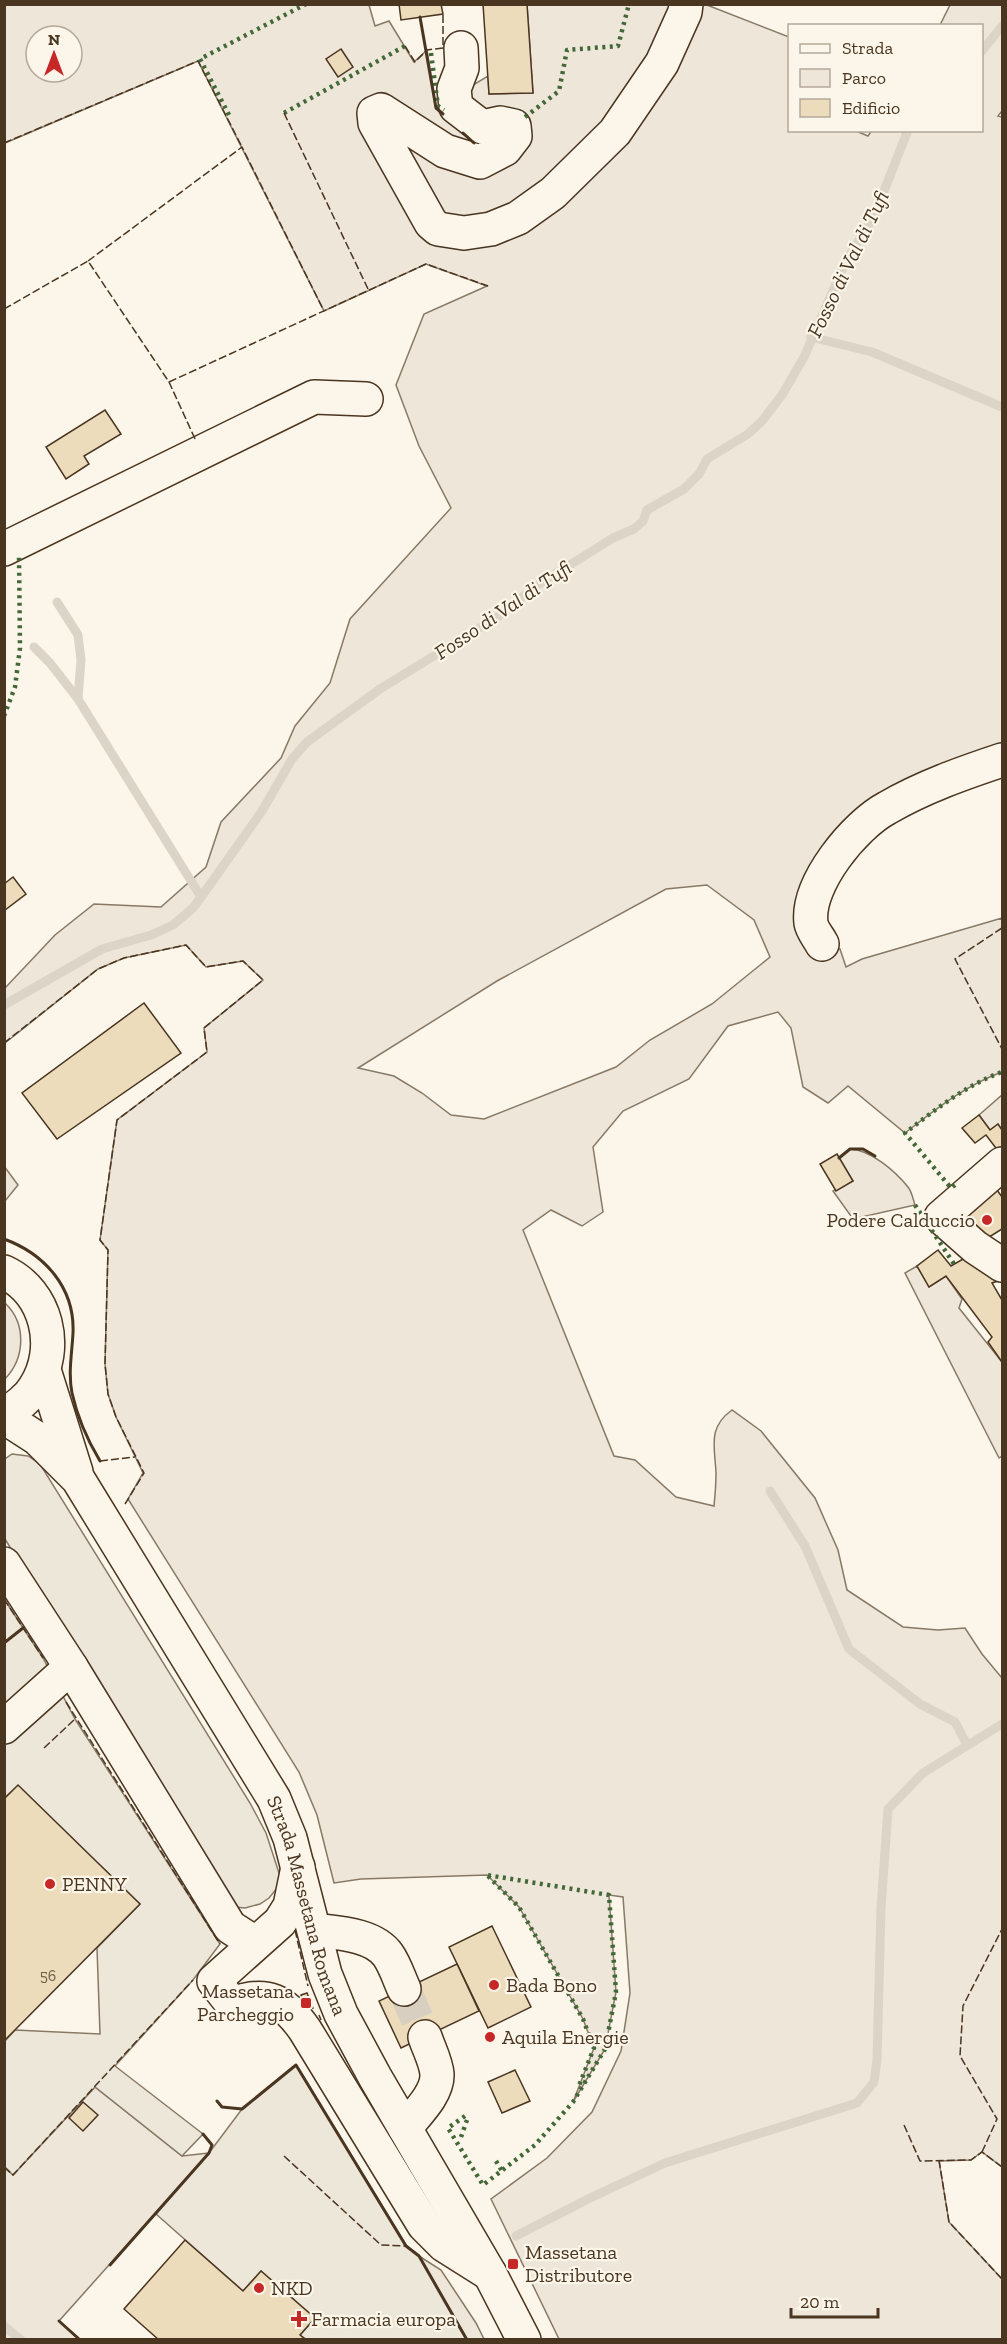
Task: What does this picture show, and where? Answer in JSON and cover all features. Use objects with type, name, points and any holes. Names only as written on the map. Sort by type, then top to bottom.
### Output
[{"type":"main road","points":[[461,48],[462,68],[454,89],[456,107],[482,127],[500,123],[513,126],[515,136],[505,149],[480,162],[445,151],[381,110],[374,113],[375,123],[431,224],[438,229],[464,233],[491,229],[518,218],[553,193],[615,132],[662,63],[685,12],[686,4]]},
{"type":"main road","points":[[4,549],[314,397],[366,399]]},
{"type":"main road","points":[[4,531],[9,526],[103,476]]},
{"type":"main road","points":[[822,944],[811,924],[813,901],[826,870],[845,843],[885,808],[952,777],[1002,760]]},
{"type":"main road","points":[[1002,1164],[941,1217],[975,1247],[1002,1265]]},
{"type":"main road","name":"Strada Massetana Romana","points":[[4,1272],[14,1276],[33,1295],[45,1318],[49,1344],[44,1370],[35,1389],[21,1404],[4,1416],[38,1439],[78,1479],[274,1799],[285,1824],[298,1867],[325,1974],[341,2014],[490,2274],[524,2340]]},
{"type":"main road","name":"Strada Massetana Romana","points":[[44,1370],[78,1479]]},
{"type":"main road","points":[[4,1564],[71,1667],[230,1928],[255,1943]]},
{"type":"main road","points":[[4,1727],[71,1667]]},
{"type":"main road","points":[[298,1867],[296,1886],[287,1913],[255,1943],[223,1993],[249,2000],[269,2000],[283,2004],[289,2009],[305,2030],[424,2225],[444,2245],[490,2274]]},
{"type":"main road","points":[[314,1930],[354,1937],[378,1946],[391,1961],[404,1989]]},
{"type":"main road","points":[[405,2128],[437,2081],[436,2067],[424,2037]]},
{"type":"green space","points":[[5,5],[369,5],[375,26],[389,21],[414,62],[427,50],[436,108],[474,143],[485,148],[468,88],[488,76],[489,94],[533,93],[527,5],[707,5],[788,37],[788,132],[858,132],[868,136],[871,132],[983,132],[983,24],[940,24],[950,5],[1002,5],[1002,111],[998,116],[1002,117],[1002,769],[880,800],[818,901],[832,949],[840,949],[846,967],[862,959],[1002,918],[1002,1072],[963,1091],[905,1133],[848,1086],[828,1103],[803,1087],[791,1028],[778,1012],[728,1026],[689,1079],[623,1111],[593,1147],[603,1212],[582,1226],[551,1210],[523,1230],[614,1456],[635,1460],[676,1497],[714,1506],[716,1473],[714,1438],[719,1424],[732,1410],[761,1431],[815,1498],[838,1550],[847,1590],[903,1627],[938,1630],[965,1628],[982,1654],[1002,1678],[1002,2167],[982,2152],[971,2160],[939,2161],[949,2222],[1002,2279],[1002,2339],[559,2339],[491,2199],[547,2158],[592,2112],[621,2051],[630,1993],[623,1897],[609,1895],[616,1992],[605,2049],[573,2102],[594,2048],[583,2019],[519,1907],[487,1875],[361,1879],[334,1883],[317,1815],[299,1772],[128,1499],[143,1473],[116,1417],[108,1394],[105,1364],[108,1250],[100,1240],[117,1120],[207,1052],[204,1028],[263,980],[243,961],[206,967],[186,945],[124,958],[98,969],[5,1043],[5,988],[55,935],[94,904],[161,907],[206,867],[221,822],[281,758],[295,726],[330,683],[350,619],[451,508],[419,446],[396,385],[424,314],[487,286],[426,264],[324,311],[198,61],[5,143]],"holes":[[[707,885],[754,920],[770,957],[712,1004],[650,1040],[616,1067],[484,1119],[451,1115],[394,1076],[358,1068],[497,981],[666,889]]]},
{"type":"green space","points":[[1002,1095],[1002,1130],[998,1124],[990,1130],[979,1115]]},
{"type":"green space","points":[[850,1149],[866,1153],[889,1168],[909,1189],[915,1205],[853,1219],[833,1191],[853,1181],[839,1158]]},
{"type":"green space","points":[[917,1266],[929,1287],[946,1276],[962,1299],[959,1308],[1002,1362],[1002,1456],[999,1458],[905,1273]]},
{"type":"green space","points":[[5,1303],[17,1321],[21,1341],[17,1361],[5,1379]]},
{"type":"green space","points":[[95,2087],[182,2156],[209,2153],[59,2321],[80,2339],[5,2339],[4,2167],[13,2175]]},
{"type":"green space","points":[[419,2256],[441,2270],[484,2339],[467,2339]]},
{"type":"shaded area","points":[[4,1166],[18,1185],[5,1201],[4,1201]]},
{"type":"shaded area","points":[[12,1454],[28,1456],[40,1464],[250,1803],[266,1833],[280,1876],[278,1887],[269,1898],[260,1904],[245,1908],[235,1907],[144,1766],[5,1539],[5,1459]]},
{"type":"shaded area","points":[[4,1599],[43,1658],[75,1719],[220,1944],[193,1980],[115,2066],[203,2134],[182,2156],[95,2087],[13,2175],[5,2167],[5,2041],[15,2030],[100,2034],[97,1948],[140,1904],[18,1786],[5,1797]]},
{"type":"shaded area","points":[[296,2065],[406,2245],[419,2256],[467,2339],[306,2339],[300,2335],[315,2318],[261,2271],[243,2291],[156,2214],[209,2153],[242,2109]]},
{"type":"building","points":[[399,4],[441,4],[443,14],[401,20]]},
{"type":"building","points":[[483,4],[527,4],[533,93],[489,94]]},
{"type":"building","points":[[341,49],[353,67],[338,77],[326,59]]},
{"type":"building","points":[[105,410],[121,434],[84,456],[89,464],[66,479],[46,447]]},
{"type":"building","points":[[13,877],[26,894],[5,910],[4,884]]},
{"type":"building","points":[[144,1003],[181,1053],[57,1139],[22,1093]]},
{"type":"building","points":[[979,1115],[990,1130],[998,1124],[1002,1130],[1002,1149],[999,1152],[986,1135],[975,1143],[962,1128]]},
{"type":"building","points":[[837,1154],[853,1181],[836,1191],[820,1164]]},
{"type":"building","name":"Podere Calduccio","points":[[997,1190],[1002,1197],[1002,1229],[986,1239],[966,1211]]},
{"type":"building","points":[[938,1250],[951,1266],[977,1251],[998,1281],[992,1283],[1002,1300],[1002,1362],[988,1342],[992,1337],[946,1276],[929,1287],[917,1266]]},
{"type":"building","points":[[18,1785],[140,1904],[4,2041],[4,1799]]},
{"type":"building","name":"Bada Bono","points":[[492,1926],[531,2007],[488,2028],[449,1947]]},
{"type":"building","points":[[457,1964],[479,2011],[401,2048],[379,2001]]},
{"type":"building","points":[[307,1993],[313,2008],[306,2011],[301,1995]]},
{"type":"building","points":[[515,2070],[530,2101],[502,2113],[488,2082]]},
{"type":"building","points":[[83,2102],[98,2115],[83,2131],[69,2118]]},
{"type":"building","points":[[185,2240],[243,2291],[261,2271],[315,2318],[300,2335],[306,2340],[159,2340],[124,2309]]},
{"type":"waterway","name":"Fosso di Val di Tufi","points":[[983,50],[1002,26]]},
{"type":"waterway","name":"Fosso di Val di Tufi","points":[[4,1005],[102,949],[151,935],[173,925],[193,908],[262,811],[292,759],[307,742],[380,689],[499,616],[536,586],[613,538],[634,529],[643,521],[647,510],[684,489],[699,474],[707,459],[748,434],[762,421],[782,395],[804,357],[845,263],[875,214],[907,132]]},
{"type":"waterway","points":[[811,337],[872,352],[1002,407]]},
{"type":"waterway","points":[[57,602],[78,635],[81,660],[78,699]]},
{"type":"waterway","points":[[34,647],[50,663],[78,699],[201,897]]},
{"type":"waterway","points":[[770,1491],[805,1546],[849,1649],[920,1704],[955,1722],[967,1745]]},
{"type":"waterway","points":[[516,2236],[665,2163],[857,2103],[874,2082],[877,2060],[881,1908],[888,1809],[923,1773],[1002,1724]]},
{"type":"waterway","points":[[4,2326],[21,2340]]},
{"type":"tunnel","points":[[404,1989],[425,2037]]},
{"type":"hedge","points":[[229,115],[200,59],[306,4]]},
{"type":"hedge","points":[[525,117],[559,91],[567,50],[618,46],[629,4]]},
{"type":"hedge","points":[[284,113],[405,46]]},
{"type":"hedge","points":[[431,53],[438,106],[444,110]]},
{"type":"hedge","points":[[4,716],[15,687],[20,648],[19,556]]},
{"type":"hedge","points":[[955,1185],[951,1188],[905,1133],[963,1091],[1002,1072]]},
{"type":"hedge","points":[[915,1205],[954,1264]]},
{"type":"hedge","points":[[465,2116],[448,2128],[483,2185],[535,2145],[573,2102],[605,2049],[616,1992],[609,1895],[487,1875]]},
{"type":"hedge","points":[[488,1876],[519,1907],[583,2019],[594,2048],[578,2088]]},
{"type":"hedge","points":[[461,2137],[467,2120],[465,2116]]},
{"type":"hedge","points":[[496,2161],[502,2171]]},
{"type":"fence","points":[[405,46],[415,62],[427,50],[443,48],[443,14]]},
{"type":"fence","points":[[4,143],[198,61],[242,147]]},
{"type":"fence","points":[[284,113],[369,291]]},
{"type":"fence","points":[[88,261],[242,147],[324,311]]},
{"type":"fence","points":[[4,309],[88,261],[169,382],[196,441]]},
{"type":"fence","points":[[169,382],[426,264],[488,286]]},
{"type":"fence","points":[[1002,928],[955,959],[1002,1049]]},
{"type":"fence","points":[[4,1043],[98,969],[124,958],[186,945],[206,967],[243,961],[263,980],[204,1028],[207,1052],[117,1120],[100,1240],[108,1250],[105,1364],[108,1394],[116,1417],[144,1473],[125,1504]]},
{"type":"fence","points":[[100,1461],[135,1457]]},
{"type":"fence","points":[[4,1599],[43,1658]]},
{"type":"fence","points":[[66,1702],[220,1944]]},
{"type":"fence","points":[[44,1748],[75,1719]]},
{"type":"fence","points":[[982,2152],[997,2119],[960,2056],[963,2006],[1002,1929]]},
{"type":"fence","points":[[295,1930],[308,1986]]},
{"type":"fence","points":[[4,2167],[13,2175],[193,1980]]},
{"type":"fence","points":[[319,2015],[321,2020]]},
{"type":"fence","points":[[904,2125],[920,2161],[971,2160],[982,2152],[1002,2167]]},
{"type":"fence","points":[[284,2156],[381,2245],[406,2246]]},
{"type":"fence","points":[[939,2160],[949,2222],[1002,2279]]},
{"type":"wall","points":[[420,17],[436,108],[443,114]]},
{"type":"wall","points":[[463,133],[474,143]]},
{"type":"wall","points":[[839,1158],[850,1149],[863,1149],[875,1156]]},
{"type":"wall","points":[[4,1239],[44,1263],[63,1287],[72,1317],[70,1370],[72,1393],[83,1428],[100,1461]]},
{"type":"wall","points":[[4,1643],[23,1628]]},
{"type":"wall","points":[[217,2101],[222,2107],[242,2109],[296,2065],[406,2246],[419,2256],[467,2340]]},
{"type":"wall","points":[[110,2265],[209,2153],[212,2145],[203,2134]]},
{"type":"wall","points":[[59,2321],[80,2340]]},
{"type":"place","name":"Podere Calduccio","points":[[987,1220]]},
{"type":"place","name":"PENNY","points":[[50,1884]]},
{"type":"place","name":"Bada Bono","points":[[494,1985]]},
{"type":"place","name":"Massetana Parcheggio","points":[[306,2003]]},
{"type":"place","name":"Aquila Energie","points":[[490,2037]]},
{"type":"place","name":"Massetana Distributore","points":[[513,2264]]},
{"type":"place","name":"NKD","points":[[259,2288]]},
{"type":"place","name":"Farmacia europa","points":[[299,2319]]}]
